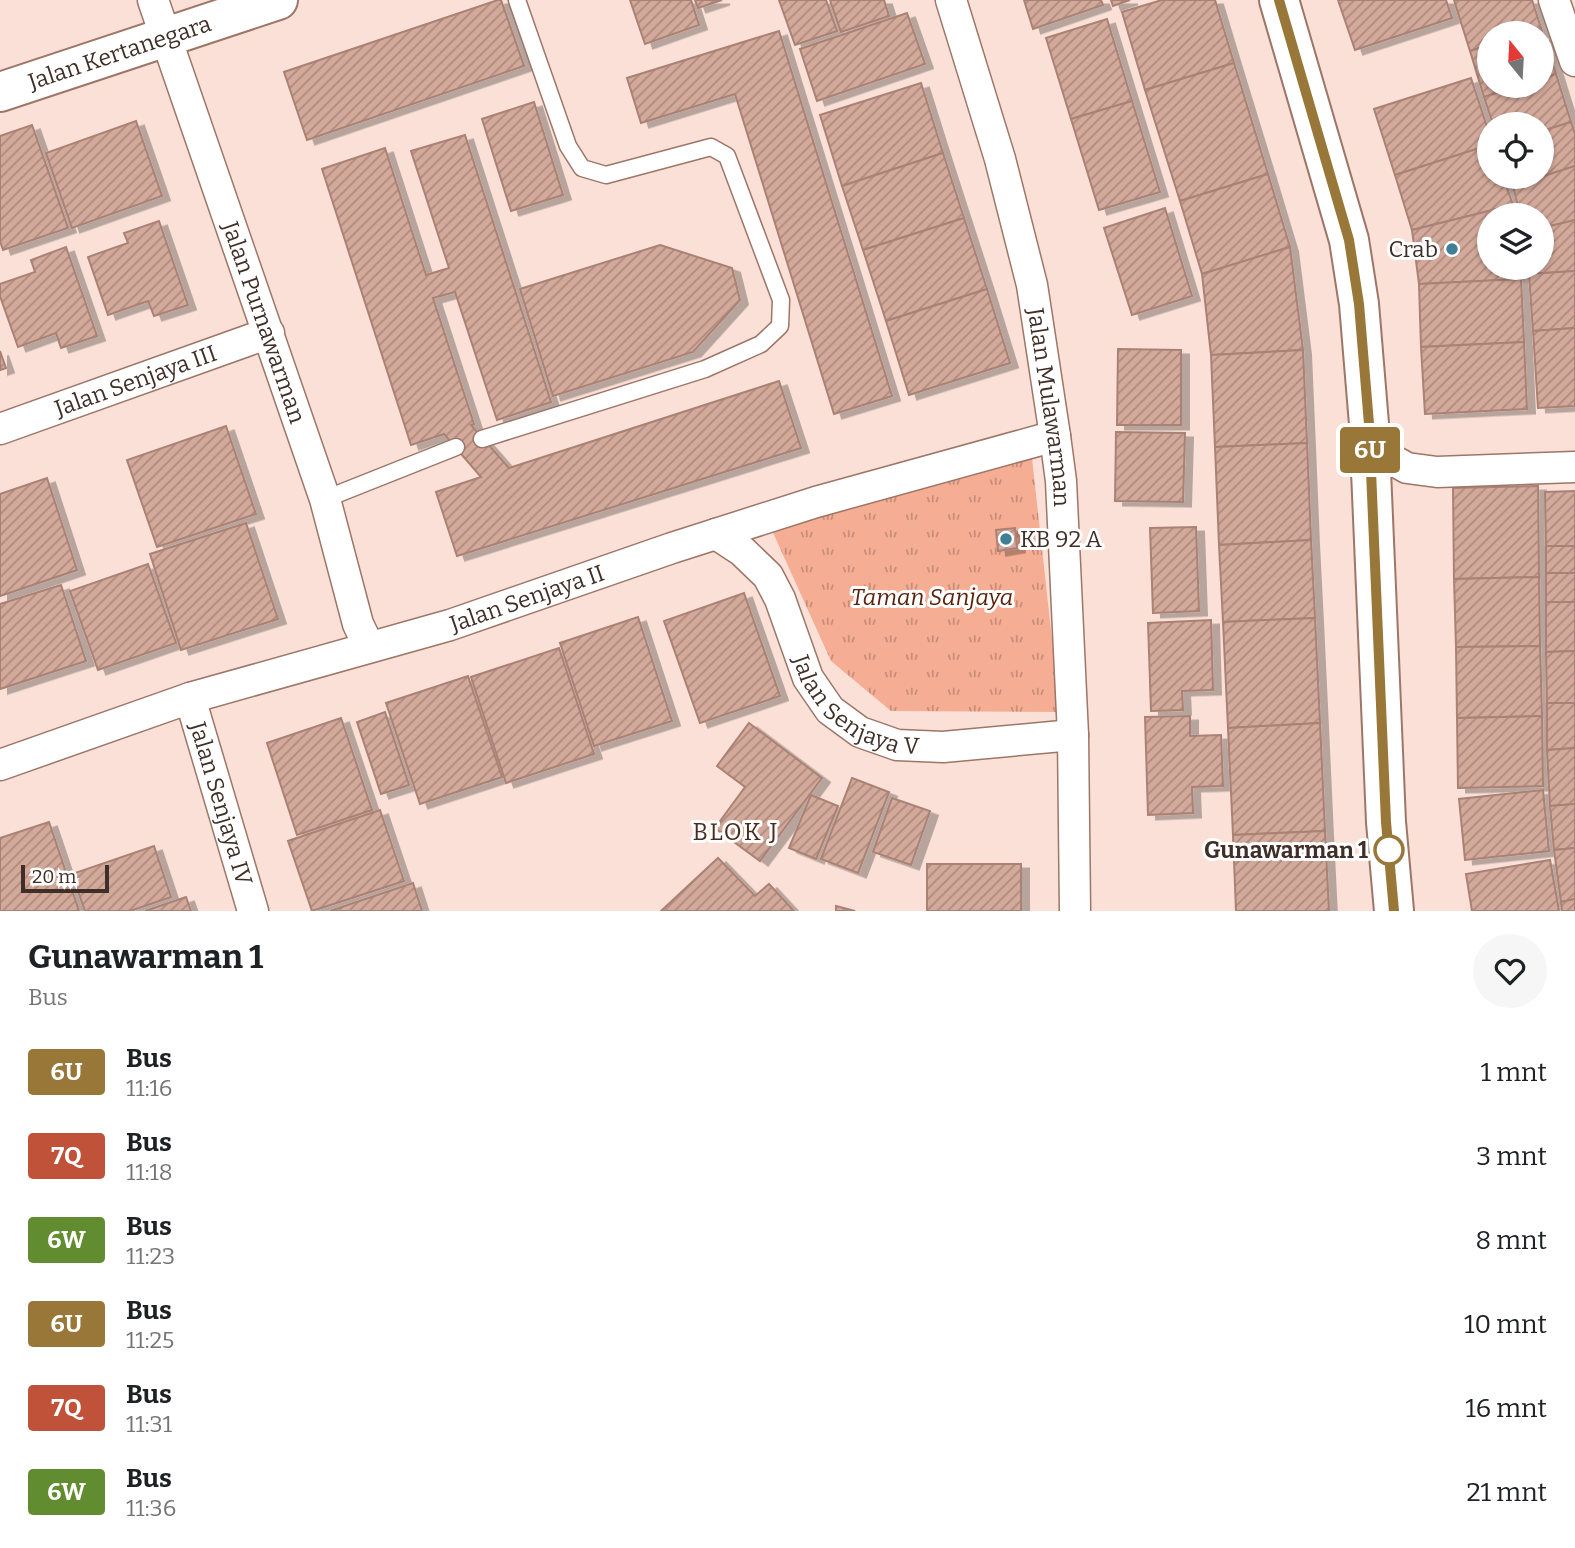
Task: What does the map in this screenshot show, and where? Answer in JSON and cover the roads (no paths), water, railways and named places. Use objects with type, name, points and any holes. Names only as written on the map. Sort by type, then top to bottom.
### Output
[{"type":"main road","name":"Jalan Kertanegara","points":[[0,92],[278,0]]},
{"type":"main road","points":[[1279,0],[1349,240],[1359,304],[1369,424],[1386,822],[1394,911]]},
{"type":"street","name":"Jalan Purnawarman","points":[[153,0],[325,499],[358,624],[369,647]]},
{"type":"street","name":"Jalan Mulawarman","points":[[951,0],[1000,159],[1032,285],[1055,436],[1061,481],[1073,735],[1075,911]]},
{"type":"street","points":[[1554,0],[1575,61]]},
{"type":"street","name":"Jalan Senjaya III","points":[[0,429],[269,333]]},
{"type":"street","points":[[1369,424],[1378,444],[1389,458],[1407,468],[1437,472],[1575,467]]},
{"type":"street","name":"Jalan Senjaya II","points":[[0,765],[190,698],[450,625],[716,534],[876,484],[1055,436]]},
{"type":"street","name":"Jalan Senjaya V","points":[[716,534],[742,551],[768,576],[780,599],[808,678],[830,710],[860,732],[897,746],[943,747],[1073,735]]},
{"type":"street","name":"Jalan Senjaya IV","points":[[190,698],[253,911]]},
{"type":"lane","points":[[482,439],[705,369],[761,344],[780,326],[781,300],[727,156],[711,147],[606,174],[582,168],[568,146],[517,0]]},
{"type":"lane","points":[[325,499],[456,447]]},
{"type":"place","name":"Crab","points":[[1452,249]]},
{"type":"place","name":"KB 92 A","points":[[1006,539]]},
{"type":"place","name":"Gunawarman 1","points":[[1389,850]]},
{"type":"district","name":"BLOK J","points":[[736,832]]},
{"type":"park label","name":"Taman Sanjaya","points":[[932,597]]}]
